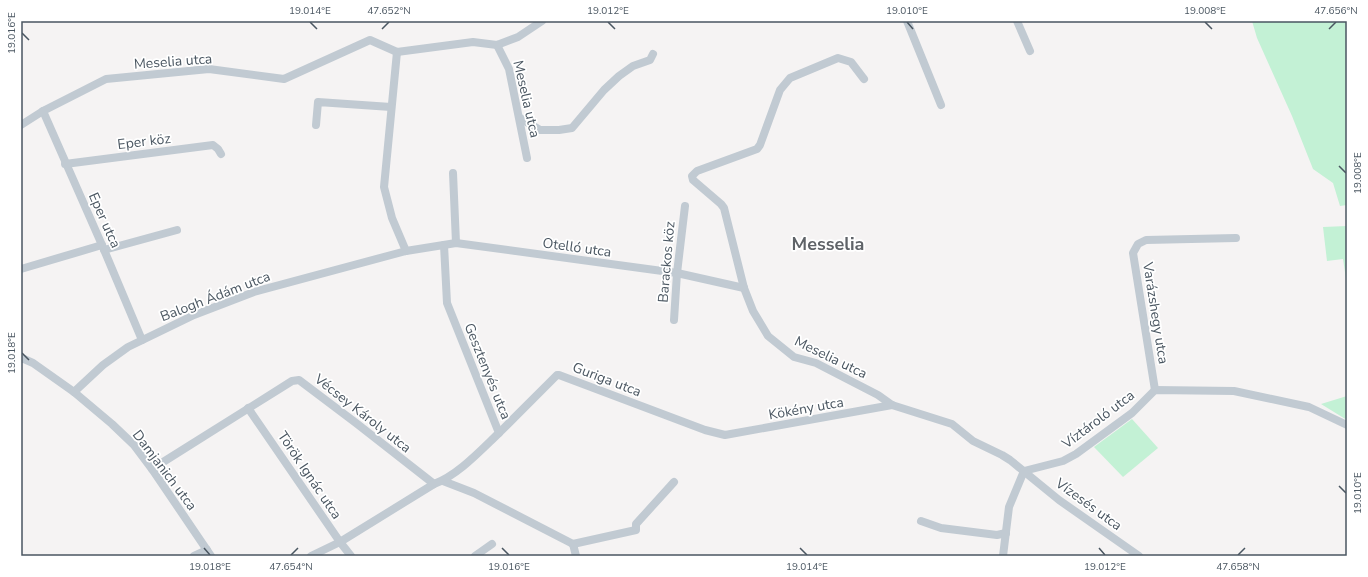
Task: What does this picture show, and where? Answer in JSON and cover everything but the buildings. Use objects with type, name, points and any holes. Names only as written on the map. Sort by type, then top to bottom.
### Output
[{"type":"street","points":[[406,251],[392,218],[384,187],[397,52],[473,42],[498,45],[518,37],[542,21]]},
{"type":"street","points":[[908,21],[941,105]]},
{"type":"street","points":[[1017,21],[1030,51]]},
{"type":"street","name":"Meselia utca","points":[[21,125],[43,111],[106,79],[209,69],[284,79],[370,40],[397,52]]},
{"type":"street","name":"Meselia utca","points":[[498,45],[509,69],[527,158]]},
{"type":"street","points":[[520,118],[540,130],[572,128],[604,90],[619,76],[634,66],[650,60],[653,54]]},
{"type":"street","name":"Meselia utca","points":[[864,79],[851,62],[838,58],[790,78],[780,90],[760,145],[757,149],[697,171],[692,176],[693,180],[722,204],[724,208],[744,288],[753,311],[768,336],[794,357],[816,363],[878,395],[892,405],[952,424],[974,441],[1002,455],[1024,471]]},
{"type":"street","points":[[316,125],[318,102],[391,107]]},
{"type":"street","name":"Eper utca","points":[[43,111],[142,340]]},
{"type":"street","name":"Eper köz","points":[[65,164],[212,146],[218,149],[221,154]]},
{"type":"street","points":[[453,173],[456,243]]},
{"type":"street","name":"Barackos köz","points":[[674,320],[677,273],[685,206]]},
{"type":"street","points":[[21,269],[103,247],[177,230]]},
{"type":"street","name":"Varázshegy utca","points":[[1155,390],[1133,253],[1138,244],[1146,240],[1236,238]]},
{"type":"street","name":"Otelló utca","points":[[406,251],[456,243],[677,273],[744,288]]},
{"type":"street","name":"Gesztenyés utca","points":[[311,556],[340,542],[434,484],[443,481],[470,461],[499,433],[447,303],[444,245]]},
{"type":"street","name":"Balogh Ádám utca","points":[[74,392],[115,355],[194,315],[254,292],[406,251]]},
{"type":"street","name":"Damjanich utca","points":[[21,359],[33,363],[74,392],[134,445],[209,553]]},
{"type":"street","name":"Guriga utca","points":[[499,433],[557,375],[559,375],[705,430],[725,435]]},
{"type":"street","name":"Vécsey Károly utca","points":[[152,469],[292,381],[299,380],[356,422],[434,484]]},
{"type":"street","name":"Víztároló utca","points":[[1024,471],[1063,461],[1076,454],[1132,413],[1155,390],[1234,391],[1309,407],[1347,425]]},
{"type":"street","name":"Kökény utca","points":[[725,435],[892,405]]},
{"type":"street","name":"Török Ignác utca","points":[[248,408],[340,542],[352,556]]},
{"type":"street","points":[[1003,556],[1009,507],[1024,471]]},
{"type":"street","name":"Vízesés utca","points":[[1024,471],[1059,500],[1140,556]]},
{"type":"street","points":[[443,481],[474,494],[573,544],[636,530],[636,524],[674,482]]},
{"type":"street","points":[[921,521],[941,528],[997,535],[1006,533]]},
{"type":"street","points":[[475,556],[492,544]]},
{"type":"street","points":[[573,544],[576,556]]},
{"type":"street","points":[[194,556],[209,553]]},
{"type":"green space","points":[[1252,21],[1347,21],[1347,205],[1340,206],[1333,183],[1313,169],[1292,116],[1257,38]]},
{"type":"green space","points":[[1347,226],[1347,285],[1343,259],[1327,261],[1323,227]]},
{"type":"green space","points":[[1347,396],[1347,420],[1321,404]]},
{"type":"green space","points":[[1132,419],[1158,448],[1123,477],[1094,447]]},
{"type":"district","name":"Messelia","points":[[828,244]]}]
